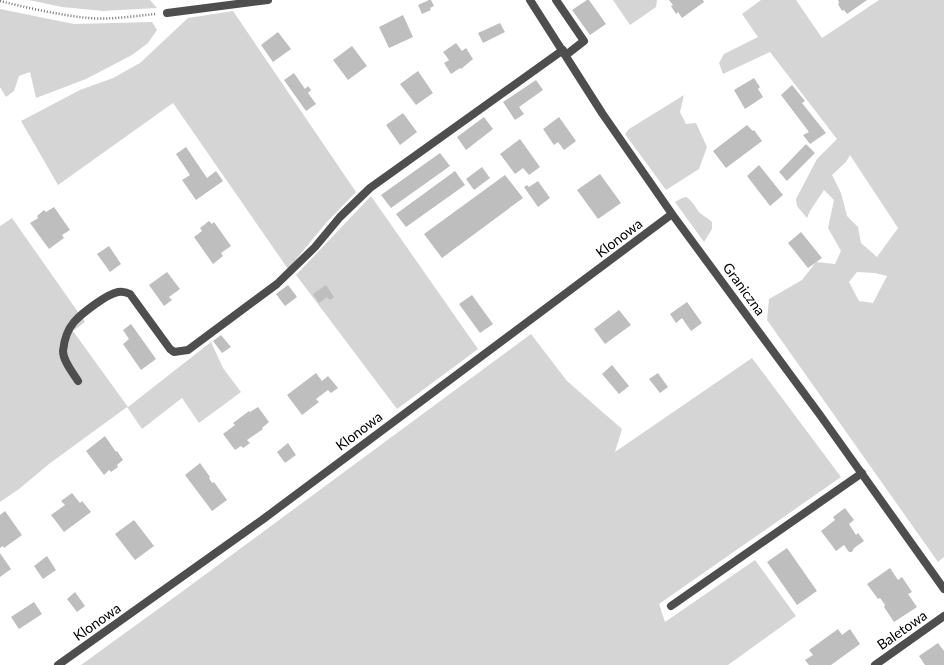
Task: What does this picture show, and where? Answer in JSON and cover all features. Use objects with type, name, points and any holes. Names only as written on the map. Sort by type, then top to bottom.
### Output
[{"type":"street","points":[[167,13],[268,0]]},
{"type":"street","name":"Graniczna","points":[[530,0],[602,113],[672,214],[815,408],[944,589]]},
{"type":"street","points":[[78,381],[67,363],[63,352],[65,340],[74,322],[97,303],[116,292],[130,294],[170,349],[174,352],[188,350],[277,284],[315,247],[340,217],[370,188],[564,52],[584,41],[556,0]]},
{"type":"street","name":"Klonowa","points":[[58,665],[262,520],[672,214]]},
{"type":"street","points":[[671,606],[862,473]]},
{"type":"street","name":"Baletowa","points":[[875,665],[944,616]]},
{"type":"path","points":[[0,1],[89,18],[167,13]]},
{"type":"shaded area","points":[[29,0],[150,0],[157,8],[103,11],[62,7]]},
{"type":"shaded area","points":[[613,0],[657,0],[656,7],[630,25]]},
{"type":"shaded area","points":[[761,0],[796,0],[822,38],[879,0],[944,0],[944,557],[938,562],[767,320],[769,299],[802,280],[816,262],[835,264],[841,251],[828,228],[834,200],[824,190],[807,218],[797,206],[796,199],[817,159],[837,139],[770,52],[723,74],[719,63],[724,54],[758,37],[742,14]],"holes":[[[850,155],[898,228],[877,257],[861,243],[858,227],[847,216],[841,193],[832,175],[846,162]],[[857,272],[875,273],[887,276],[873,303],[859,301],[849,282]]]},
{"type":"shaded area","points":[[0,9],[74,24],[152,22],[157,30],[148,43],[132,55],[86,79],[36,98],[30,72],[19,76],[14,91],[6,97],[0,87]]},
{"type":"shaded area","points":[[233,11],[356,192],[326,223],[288,269],[173,103],[58,185],[21,121],[80,90],[113,78],[140,63],[188,18]]},
{"type":"shaded area","points":[[684,95],[680,112],[686,124],[696,123],[707,147],[699,169],[666,190],[625,134],[629,129]]},
{"type":"shaded area","points":[[371,196],[478,349],[397,409],[296,275]]},
{"type":"shaded area","points":[[686,197],[692,202],[699,212],[712,222],[712,229],[704,242],[675,202]]},
{"type":"shaded area","points":[[12,218],[85,322],[73,331],[128,407],[211,342],[223,368],[241,392],[199,423],[182,398],[142,429],[127,407],[0,502],[0,226]]},
{"type":"shaded area","points":[[531,334],[567,381],[622,429],[615,452],[752,358],[841,477],[659,604],[665,622],[755,560],[796,616],[728,665],[81,665],[183,591]]},
{"type":"building","points":[[431,0],[434,6],[430,8],[431,10],[422,14],[418,5]]},
{"type":"building","points":[[589,0],[606,24],[590,35],[572,10]]},
{"type":"building","points":[[669,0],[703,0],[704,2],[682,18],[678,12],[676,14],[671,6],[673,5]]},
{"type":"building","points":[[838,0],[867,0],[847,14],[844,10],[842,11],[838,4]]},
{"type":"building","points":[[403,15],[413,37],[389,48],[379,27]]},
{"type":"building","points":[[500,23],[505,32],[483,43],[478,33]]},
{"type":"building","points":[[278,32],[291,49],[273,62],[261,45]]},
{"type":"building","points":[[456,43],[462,51],[466,48],[473,59],[461,69],[460,68],[451,74],[444,63],[449,60],[443,52]]},
{"type":"building","points":[[352,46],[367,66],[348,80],[333,60]]},
{"type":"building","points":[[418,71],[433,93],[416,105],[400,84]]},
{"type":"building","points":[[294,73],[305,89],[308,86],[311,90],[308,93],[316,104],[306,111],[284,80]]},
{"type":"building","points":[[754,78],[760,87],[758,89],[763,97],[745,109],[734,90]]},
{"type":"building","points":[[536,80],[543,90],[519,107],[524,114],[515,120],[503,102]]},
{"type":"building","points":[[792,85],[805,101],[802,103],[826,133],[810,144],[803,135],[809,132],[781,95]]},
{"type":"building","points":[[403,113],[417,132],[400,145],[386,125]]},
{"type":"building","points":[[484,117],[493,129],[466,150],[457,137]]},
{"type":"building","points":[[559,117],[576,141],[564,150],[558,142],[554,145],[543,129]]},
{"type":"building","points":[[747,125],[753,131],[754,130],[762,141],[726,168],[713,151]]},
{"type":"building","points":[[520,139],[540,167],[529,175],[523,168],[515,174],[500,154]]},
{"type":"building","points":[[806,144],[815,153],[787,181],[779,172]]},
{"type":"building","points":[[186,147],[207,178],[216,171],[223,181],[196,200],[182,180],[190,175],[176,154]]},
{"type":"building","points":[[440,153],[450,166],[391,208],[381,195]]},
{"type":"building","points":[[759,165],[783,195],[770,206],[747,176]]},
{"type":"building","points":[[482,167],[490,178],[474,190],[466,179]]},
{"type":"building","points":[[455,171],[465,185],[406,227],[396,214]]},
{"type":"building","points":[[600,174],[621,203],[598,219],[577,190]]},
{"type":"building","points":[[505,175],[523,198],[442,258],[424,234]]},
{"type":"building","points":[[538,181],[550,198],[538,207],[524,187],[527,185],[529,187]]},
{"type":"building","points":[[54,207],[70,230],[62,235],[64,238],[49,249],[30,223],[38,218],[37,216],[44,210],[46,212]]},
{"type":"building","points":[[209,221],[212,224],[214,222],[231,246],[221,253],[223,256],[213,264],[194,237],[202,231],[200,228]]},
{"type":"building","points":[[801,232],[822,258],[808,268],[788,243]]},
{"type":"building","points":[[109,246],[121,264],[110,272],[97,254]]},
{"type":"building","points":[[167,272],[180,289],[169,297],[172,300],[164,306],[149,285]]},
{"type":"building","points":[[288,285],[297,297],[285,306],[276,294]]},
{"type":"building","points":[[326,285],[334,297],[330,300],[327,297],[319,303],[313,294]]},
{"type":"building","points":[[472,295],[493,324],[480,333],[459,304]]},
{"type":"building","points":[[687,302],[702,323],[691,331],[682,318],[676,323],[670,314]]},
{"type":"building","points":[[619,310],[631,325],[605,344],[594,329]]},
{"type":"building","points":[[131,324],[156,359],[141,370],[123,344],[129,339],[123,330]]},
{"type":"building","points":[[221,335],[231,347],[222,353],[213,341]]},
{"type":"building","points":[[612,365],[629,386],[619,394],[602,374]]},
{"type":"building","points":[[316,373],[322,381],[328,376],[338,388],[331,393],[328,390],[316,399],[319,402],[302,415],[287,395]]},
{"type":"building","points":[[658,373],[668,387],[660,393],[649,379]]},
{"type":"building","points":[[258,407],[269,422],[262,428],[263,429],[247,440],[250,443],[243,448],[241,446],[235,450],[223,434],[235,425],[233,423],[249,411],[250,412]]},
{"type":"building","points":[[105,436],[123,460],[117,465],[118,467],[111,472],[109,470],[104,475],[86,451]]},
{"type":"building","points":[[288,443],[296,455],[285,463],[277,452]]},
{"type":"building","points":[[200,463],[210,477],[209,478],[212,483],[214,482],[227,500],[212,511],[185,475]]},
{"type":"building","points":[[72,493],[80,503],[82,501],[91,512],[64,532],[51,515],[65,505],[61,501]]},
{"type":"building","points":[[845,508],[854,520],[849,524],[856,535],[858,533],[864,541],[854,548],[852,552],[849,552],[844,545],[836,551],[821,531],[835,520],[833,517]]},
{"type":"building","points":[[5,511],[22,535],[4,548],[3,546],[0,548],[0,515]]},
{"type":"building","points":[[134,520],[154,546],[135,560],[115,534]]},
{"type":"building","points":[[787,548],[817,591],[797,605],[767,562]]},
{"type":"building","points":[[0,553],[11,569],[0,577]]},
{"type":"building","points":[[47,556],[56,570],[43,579],[34,566]]},
{"type":"building","points":[[890,568],[898,580],[902,577],[912,592],[908,594],[917,607],[894,622],[884,607],[885,605],[880,598],[878,599],[867,584]]},
{"type":"building","points":[[75,592],[85,606],[77,612],[67,599]]},
{"type":"building","points":[[34,602],[42,614],[19,629],[11,617]]},
{"type":"building","points":[[838,629],[842,635],[850,629],[860,644],[831,665],[809,665],[805,660],[813,655],[809,650]]},
{"type":"building","points":[[938,643],[944,651],[944,665],[925,665],[919,656]]}]
